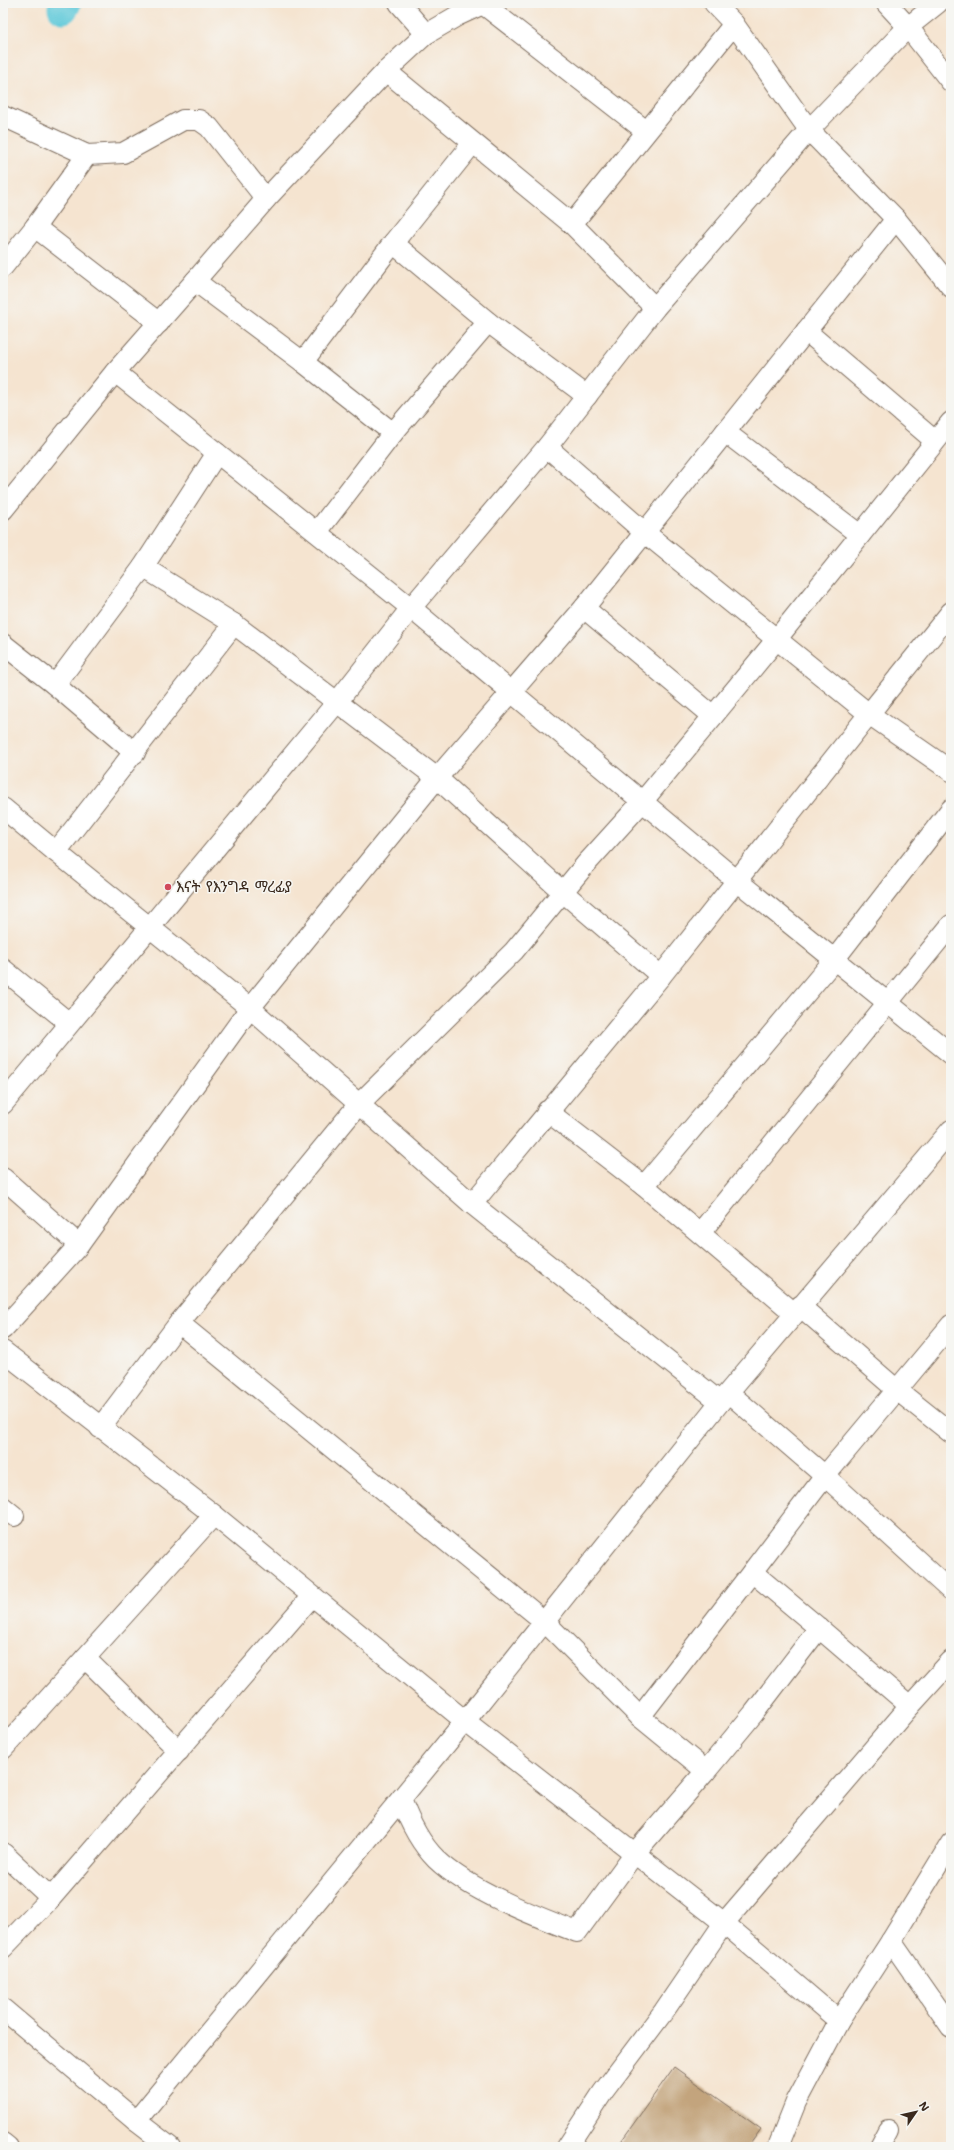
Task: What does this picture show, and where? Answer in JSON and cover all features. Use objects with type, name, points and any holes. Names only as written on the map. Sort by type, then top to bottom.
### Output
[{"type":"street","points":[[399,3],[426,34]]},
{"type":"street","points":[[3,510],[115,372],[266,198],[386,71],[426,34],[456,16],[484,3],[646,131]]},
{"type":"street","points":[[714,3],[734,24],[809,130],[896,219],[951,287]]},
{"type":"street","points":[[886,3],[908,27],[951,82]]},
{"type":"street","points":[[3,1104],[337,702],[411,608],[547,447],[655,308],[809,130],[908,27],[938,3]]},
{"type":"street","points":[[572,224],[734,24]]},
{"type":"street","points":[[386,71],[472,144],[572,224],[655,308]]},
{"type":"street","points":[[3,116],[87,155],[123,153],[183,120],[199,120],[209,127],[266,198]]},
{"type":"street","points":[[303,362],[393,243],[472,144]]},
{"type":"street","points":[[3,267],[35,227],[87,155]]},
{"type":"street","points":[[3,1329],[79,1246],[250,1008],[437,778],[584,608],[896,219]]},
{"type":"street","points":[[35,227],[159,323]]},
{"type":"street","points":[[393,243],[488,322],[587,396]]},
{"type":"street","points":[[194,280],[303,362],[393,433]]},
{"type":"street","points":[[317,532],[393,433],[488,322]]},
{"type":"street","points":[[806,331],[935,441]]},
{"type":"street","points":[[115,372],[411,608],[736,880],[834,960],[888,1001],[951,1054]]},
{"type":"street","points":[[100,1428],[179,1324],[358,1105],[514,951],[564,893],[585,864],[642,801],[776,640],[951,422]]},
{"type":"street","points":[[725,432],[860,535]]},
{"type":"street","points":[[547,447],[644,532],[776,640],[869,714],[951,770]]},
{"type":"street","points":[[55,685],[143,567],[217,454]]},
{"type":"street","points":[[143,567],[234,624],[437,778],[564,893],[661,976]]},
{"type":"street","points":[[584,608],[713,716]]},
{"type":"street","points":[[472,1204],[661,976],[869,714],[949,619]]},
{"type":"street","points":[[56,852],[234,624]]},
{"type":"street","points":[[3,644],[55,685],[134,753]]},
{"type":"street","points":[[3,808],[250,1008],[358,1105],[472,1204],[826,1476],[951,1591]]},
{"type":"street","points":[[644,1186],[834,960],[951,809]]},
{"type":"street","points":[[700,1233],[951,925]]},
{"type":"street","points":[[3,969],[69,1023]]},
{"type":"street","points":[[547,1112],[644,1186],[700,1233],[951,1432]]},
{"type":"street","points":[[136,2121],[402,1799],[544,1620],[724,1398],[951,1130]]},
{"type":"street","points":[[3,1178],[79,1246]]},
{"type":"street","points":[[179,1324],[544,1620],[640,1717],[706,1771]]},
{"type":"street","points":[[640,1717],[826,1476],[951,1325]]},
{"type":"street","points":[[3,1351],[100,1428],[214,1515],[465,1721],[724,1923],[839,2021]]},
{"type":"street","points":[[3,1749],[214,1515]]},
{"type":"street","points":[[752,1572],[910,1706]]},
{"type":"street","points":[[3,1948],[51,1898],[312,1596]]},
{"type":"street","points":[[402,1799],[417,1835],[436,1859],[452,1872],[528,1913],[577,1932],[634,1854],[706,1771],[819,1628]]},
{"type":"street","points":[[85,1658],[179,1751]]},
{"type":"street","points":[[567,2147],[603,2092],[664,2010],[724,1923],[910,1706],[951,1661]]},
{"type":"street","points":[[778,2147],[796,2102],[839,2021],[891,1941],[951,1843]]},
{"type":"street","points":[[3,1853],[51,1898]]},
{"type":"street","points":[[891,1941],[951,2028]]},
{"type":"street","points":[[3,2009],[136,2121],[170,2147]]},
{"type":"street","points":[[3,2143],[8,2147]]},
{"type":"building","points":[[674,2067],[761,2129],[748,2147],[617,2147]]},
{"type":"waterway","points":[[63,8],[66,3]]},
{"type":"place","name":"እናት የእንግዳ ማረፊያ","points":[[168,887]]}]
